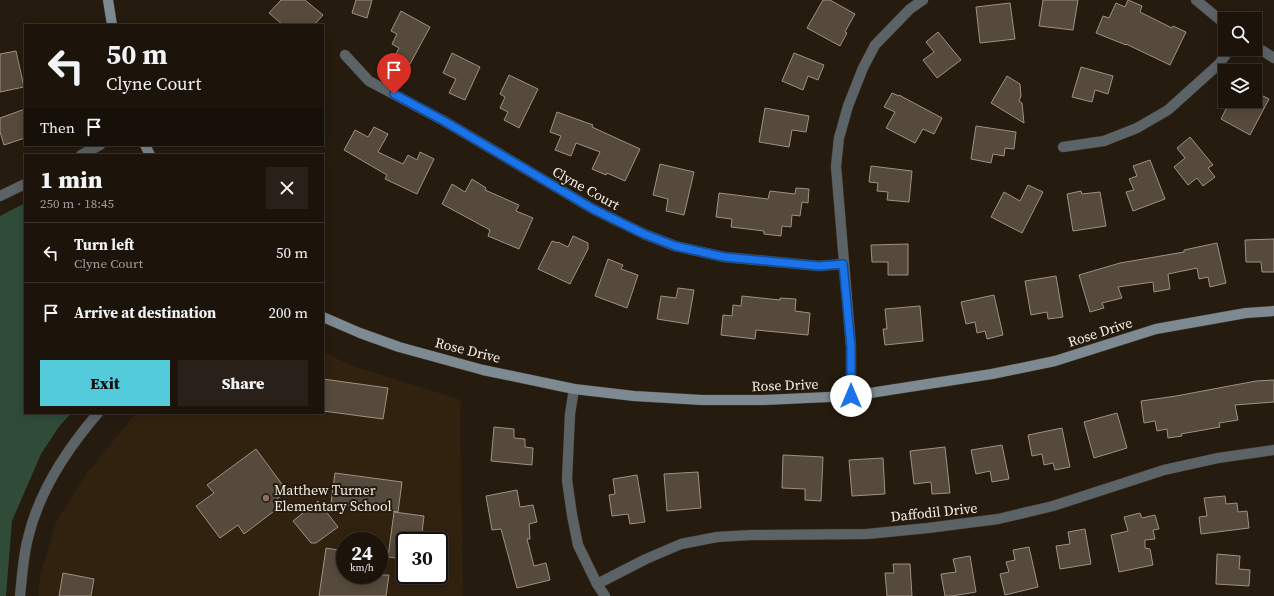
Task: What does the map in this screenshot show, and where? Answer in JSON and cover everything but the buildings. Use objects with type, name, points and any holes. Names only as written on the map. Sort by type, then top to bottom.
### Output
[{"type":"main road","points":[[108,0],[112,24]]},
{"type":"main road","name":"Rose Drive","points":[[324,316],[360,333],[399,347],[483,370],[574,389],[634,396],[702,400],[764,400],[851,396],[992,374],[1055,361],[1156,329],[1246,313],[1274,311]]},
{"type":"street","points":[[851,396],[851,347],[836,166],[839,138],[848,106],[875,45],[910,9],[923,0]]},
{"type":"street","points":[[1196,0],[1218,18]]},
{"type":"street","points":[[1262,50],[1274,58]]},
{"type":"street","name":"Clyne Court","points":[[345,55],[369,81],[444,121],[593,209],[644,234],[675,246],[724,257],[819,266],[843,264]]},
{"type":"street","points":[[1064,147],[1104,141],[1137,128],[1162,114],[1219,64],[1225,56]]},
{"type":"street","points":[[83,154],[98,146]]},
{"type":"street","points":[[0,196],[24,184]]},
{"type":"street","points":[[574,389],[570,414],[568,480],[572,515],[578,545],[597,584],[605,596]]},
{"type":"street","points":[[20,596],[28,539],[35,514],[46,488],[65,454],[97,414]]},
{"type":"street","name":"Daffodil Drive","points":[[597,584],[646,559],[681,544],[717,537],[751,535],[867,534],[998,519],[1053,506],[1164,470],[1218,458],[1274,450]]},
{"type":"shaded area","name":"Matthew Turner Elementary School","points":[[324,352],[353,366],[462,400],[460,414],[463,596],[38,596],[40,575],[56,522],[86,474],[135,414],[324,414]]},
{"type":"green space","points":[[24,204],[24,414],[70,414],[58,428],[41,454],[12,521],[6,596],[0,596],[0,216]]},
{"type":"place","name":"Matthew Turner Elementary School","points":[[266,498]]},
{"type":"route","points":[[394,94],[444,121],[593,209],[644,234],[675,246],[724,257],[819,266],[843,264],[851,347],[851,396]]}]
